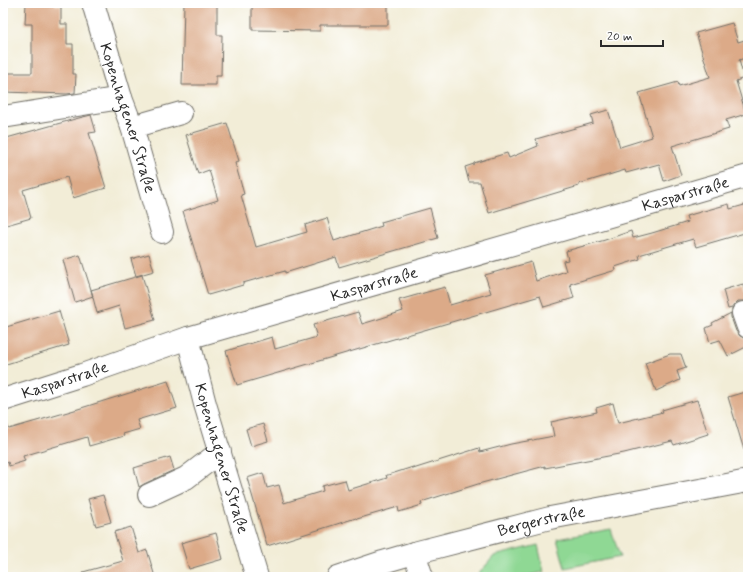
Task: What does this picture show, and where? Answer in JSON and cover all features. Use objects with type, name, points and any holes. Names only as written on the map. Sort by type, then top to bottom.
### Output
[{"type":"street","name":"Kopenhagener Straße","points":[[93,3],[120,98],[132,127],[162,232]]},
{"type":"street","points":[[3,117],[120,98]]},
{"type":"street","points":[[132,127],[180,113]]},
{"type":"street","name":"Kasparstraße","points":[[3,400],[82,375],[188,338],[748,176]]},
{"type":"street","name":"Kopenhagener Straße","points":[[188,338],[205,404],[257,577]]},
{"type":"street","points":[[149,495],[186,478],[220,452]]},
{"type":"street","name":"Bergerstraße","points":[[338,577],[414,553],[550,518],[748,481]]},
{"type":"street","points":[[414,553],[422,577]]},
{"type":"green space","points":[[611,529],[620,557],[565,568],[557,539]]},
{"type":"green space","points":[[538,545],[544,572],[520,577],[476,577],[494,556]]},
{"type":"building","points":[[26,3],[55,3],[55,5],[61,5],[61,24],[67,24],[67,44],[73,44],[73,74],[76,74],[75,93],[3,92],[3,73],[32,73],[32,24],[25,24]]},
{"type":"building","points":[[184,3],[217,3],[217,35],[222,35],[221,76],[216,76],[216,85],[182,85]]},
{"type":"building","points":[[252,3],[388,3],[388,25],[320,25],[320,31],[252,30]]},
{"type":"building","points":[[732,23],[738,42],[748,39],[748,57],[739,60],[744,78],[736,81],[746,114],[726,120],[729,129],[672,146],[681,175],[664,181],[659,164],[626,173],[625,170],[579,184],[579,186],[489,213],[480,182],[469,182],[465,167],[507,153],[509,158],[538,146],[536,139],[593,123],[591,115],[608,110],[620,147],[652,137],[639,93],[678,82],[679,86],[710,77],[696,33]]},
{"type":"building","points":[[91,115],[96,132],[89,133],[106,188],[73,198],[67,177],[23,190],[31,218],[3,226],[3,139]]},
{"type":"building","points":[[227,123],[239,161],[235,163],[244,194],[241,195],[256,247],[307,232],[305,225],[327,218],[334,241],[382,226],[381,222],[430,208],[438,238],[339,267],[336,257],[285,273],[285,271],[243,283],[243,285],[208,295],[183,211],[218,200],[209,170],[198,174],[186,135]]},
{"type":"building","points":[[729,204],[730,209],[748,204],[748,232],[696,247],[693,239],[639,255],[640,259],[615,267],[616,270],[570,284],[574,298],[544,307],[540,296],[237,385],[226,351],[272,337],[275,349],[317,337],[313,325],[358,312],[362,324],[403,311],[399,300],[445,287],[450,305],[491,293],[485,275],[531,262],[536,281],[566,271],[563,261],[568,260],[566,251],[631,231],[633,238],[652,233],[688,222],[686,216]]},
{"type":"building","points":[[149,254],[154,271],[136,276],[131,259]]},
{"type":"building","points":[[80,255],[93,296],[75,302],[63,260]]},
{"type":"building","points":[[142,275],[155,320],[125,328],[119,306],[97,313],[91,290]]},
{"type":"building","points":[[743,284],[748,302],[738,301],[732,308],[728,309],[723,290]]},
{"type":"building","points":[[59,311],[69,345],[3,365],[3,328]]},
{"type":"building","points":[[731,313],[736,331],[744,338],[748,346],[728,356],[720,340],[710,343],[706,328],[713,325],[712,323]]},
{"type":"building","points":[[670,354],[681,354],[686,368],[677,371],[680,380],[656,391],[645,363]]},
{"type":"building","points":[[168,381],[177,408],[137,420],[140,429],[123,434],[124,436],[89,446],[87,437],[23,456],[25,461],[9,466],[8,462],[3,464],[4,418],[9,429]]},
{"type":"building","points":[[748,391],[748,450],[744,450],[728,397]]},
{"type":"building","points":[[697,400],[708,434],[674,445],[672,441],[624,453],[545,468],[545,466],[478,484],[421,502],[422,505],[399,512],[398,507],[357,519],[356,518],[267,546],[247,478],[263,473],[267,488],[279,485],[284,503],[323,491],[322,486],[345,480],[348,490],[387,478],[386,475],[413,467],[413,469],[479,448],[480,452],[511,444],[554,436],[551,422],[597,412],[596,408],[613,403],[618,423],[663,412],[662,410]]},
{"type":"building","points":[[263,424],[268,441],[251,446],[246,429]]},
{"type":"building","points":[[170,457],[174,470],[139,487],[134,468]]},
{"type":"building","points":[[103,495],[111,522],[96,526],[88,499]]},
{"type":"building","points":[[131,527],[139,553],[147,550],[155,577],[84,577],[83,572],[123,561],[114,532]]},
{"type":"building","points":[[216,533],[223,559],[189,569],[181,543]]}]
